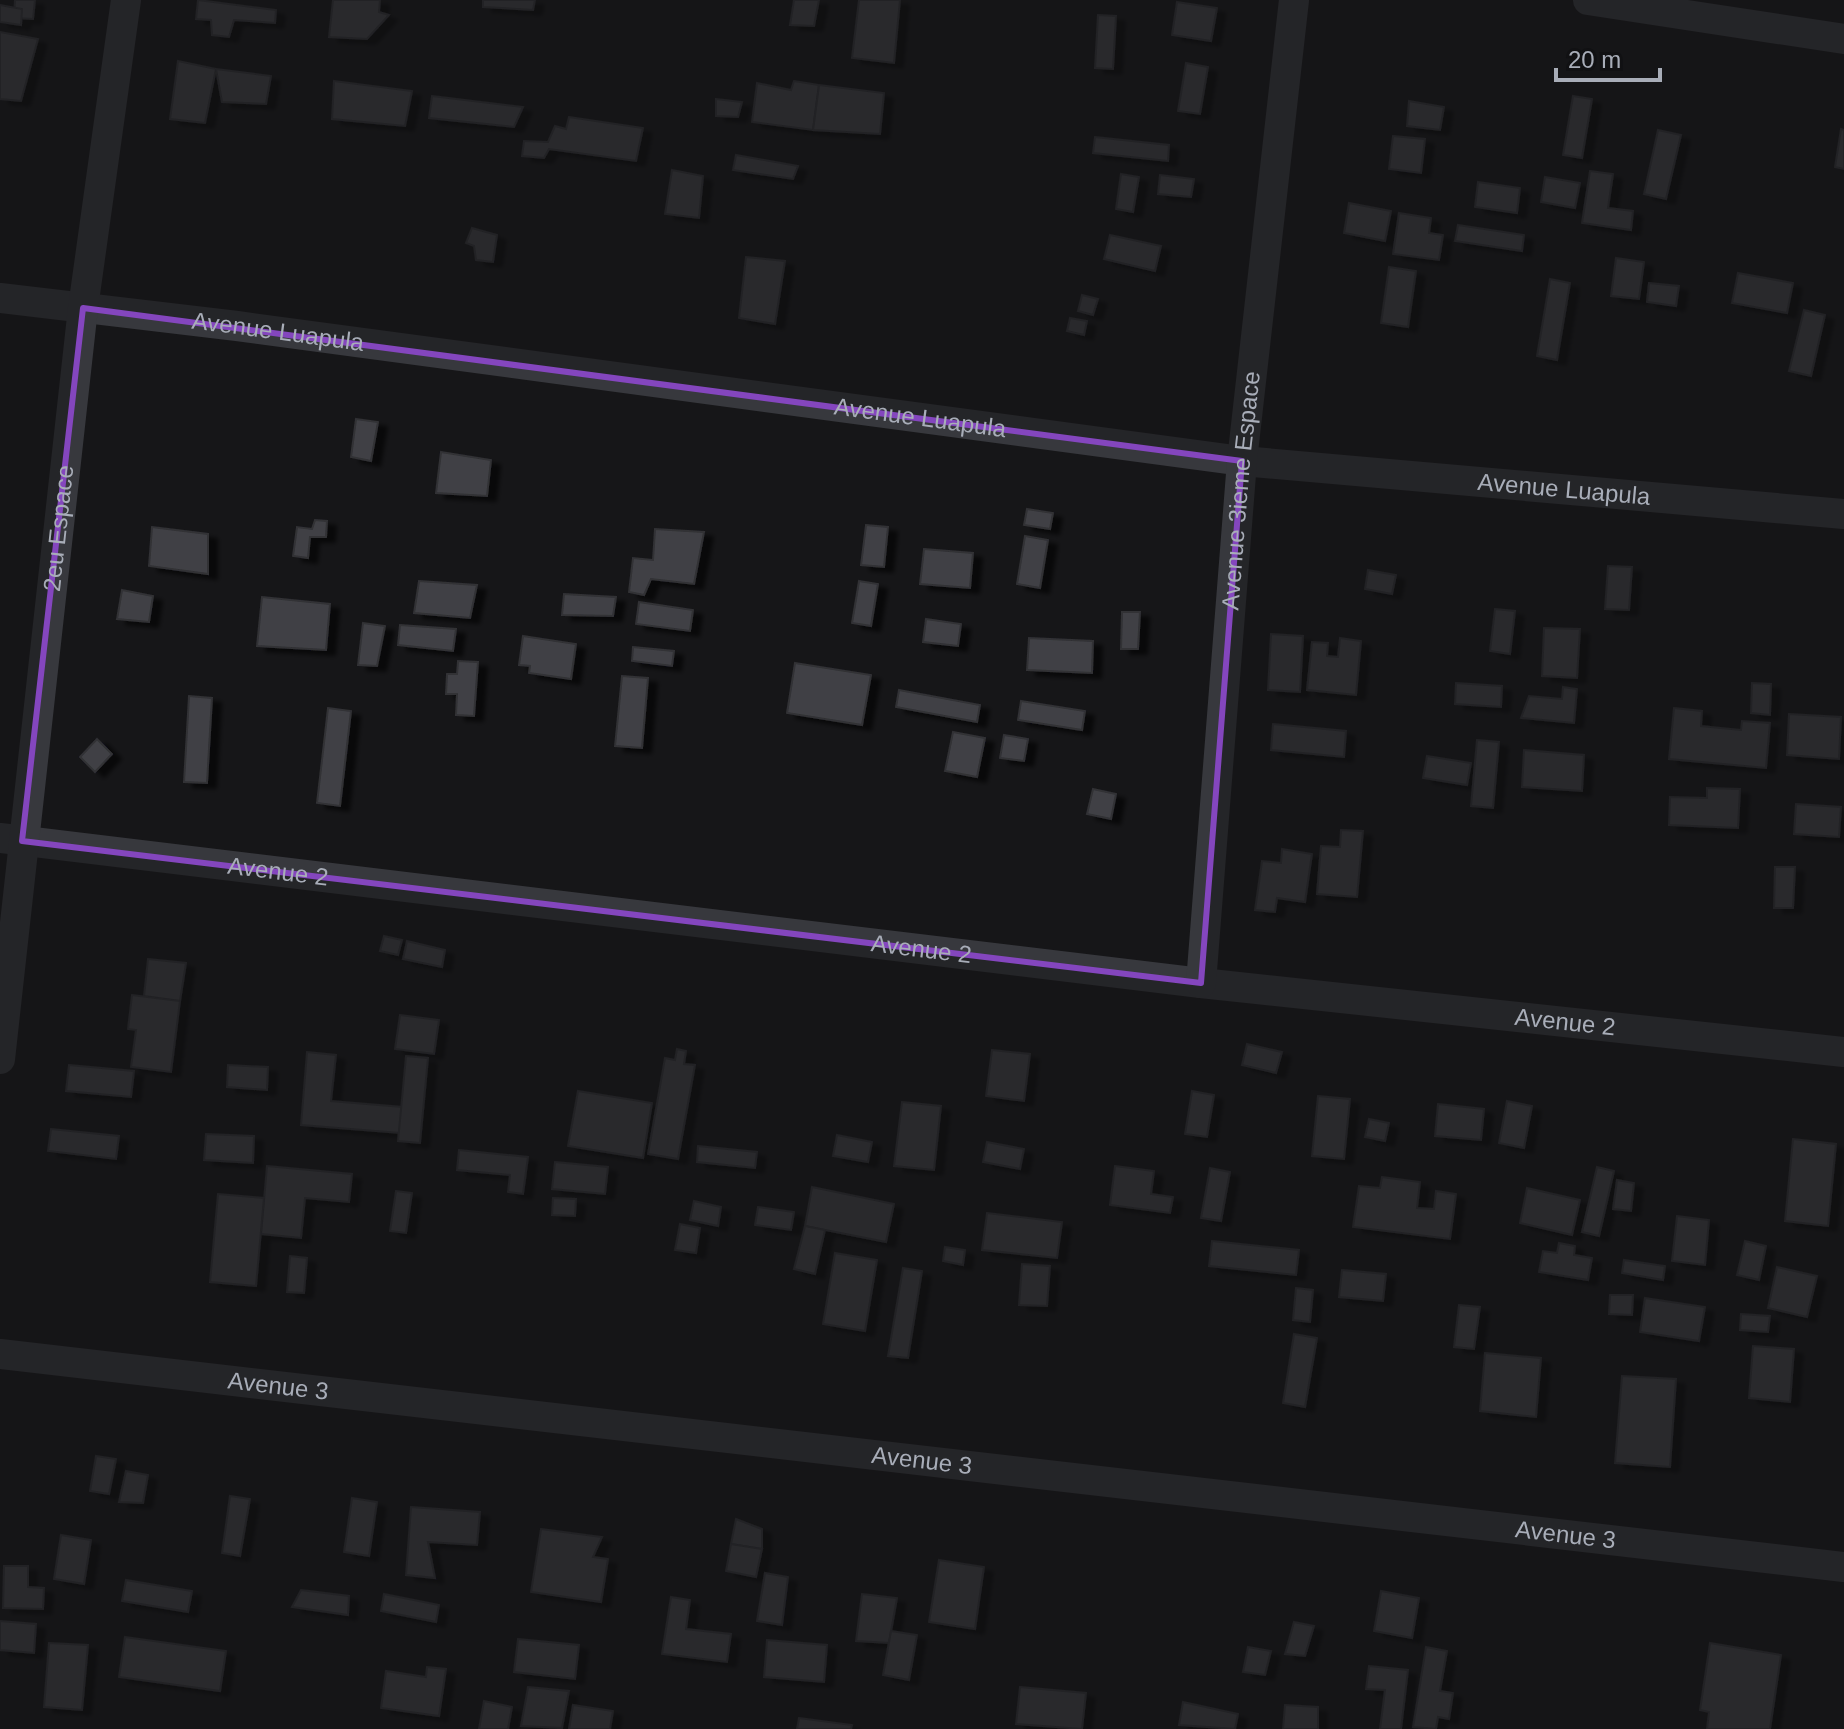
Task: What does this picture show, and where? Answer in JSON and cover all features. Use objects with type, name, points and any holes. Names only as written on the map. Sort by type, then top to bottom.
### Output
[{"type":"street","name":"2eu Espace","points":[[0,1059],[11,840],[126,0]]},
{"type":"street","name":"Avenue 3ieme Espace","points":[[1201,983],[1242,461],[1294,0]]},
{"type":"street","points":[[1588,0],[1844,39]]},
{"type":"street","name":"Avenue Luapula","points":[[0,298],[1242,461],[1844,514]]},
{"type":"street","name":"Avenue 2","points":[[11,840],[1201,983],[1844,1052]]},
{"type":"street","name":"Avenue 3","points":[[0,1354],[1844,1567]]},
{"type":"highlighted area","points":[[83,308],[1242,461],[1201,983],[22,841]]},
{"type":"building","points":[[15,0],[35,0],[33,19],[14,18]]},
{"type":"building","points":[[198,0],[276,10],[275,23],[234,20],[229,37],[212,35],[211,20],[196,19]]},
{"type":"building","points":[[333,0],[380,0],[379,12],[389,15],[367,39],[329,37]]},
{"type":"building","points":[[483,0],[535,0],[533,10],[483,7]]},
{"type":"building","points":[[794,0],[819,0],[814,26],[790,25]]},
{"type":"building","points":[[859,0],[900,0],[894,63],[852,58]]},
{"type":"building","points":[[1177,2],[1217,8],[1211,41],[1172,35]]},
{"type":"building","points":[[0,5],[22,9],[21,25],[0,22]]},
{"type":"building","points":[[1098,15],[1116,16],[1113,69],[1095,68]]},
{"type":"building","points":[[0,32],[38,39],[21,101],[0,99]]},
{"type":"building","points":[[178,61],[216,69],[205,123],[170,119]]},
{"type":"building","points":[[1186,63],[1208,67],[1200,114],[1178,111]]},
{"type":"building","points":[[216,69],[271,76],[266,104],[222,102]]},
{"type":"building","points":[[334,81],[412,91],[405,126],[332,119]]},
{"type":"building","points":[[794,81],[819,85],[813,130],[752,122],[757,83],[791,90]]},
{"type":"building","points":[[819,85],[884,93],[880,134],[813,130]]},
{"type":"building","points":[[432,96],[523,107],[514,127],[429,118]]},
{"type":"building","points":[[1573,96],[1592,99],[1582,158],[1563,155]]},
{"type":"building","points":[[716,99],[742,102],[738,117],[716,116]]},
{"type":"building","points":[[1409,101],[1444,107],[1440,130],[1407,126]]},
{"type":"building","points":[[569,117],[643,128],[636,161],[549,149],[544,158],[522,156],[524,141],[548,142],[555,126],[566,129]]},
{"type":"building","points":[[1841,129],[1844,130],[1844,169],[1835,167]]},
{"type":"building","points":[[1658,130],[1681,135],[1666,199],[1644,194]]},
{"type":"building","points":[[1393,136],[1425,139],[1421,173],[1389,169]]},
{"type":"building","points":[[1095,137],[1169,145],[1168,161],[1093,153]]},
{"type":"building","points":[[736,155],[798,166],[793,179],[733,170]]},
{"type":"building","points":[[672,170],[703,176],[699,218],[665,214]]},
{"type":"building","points":[[1590,171],[1613,174],[1608,208],[1633,211],[1631,230],[1582,223]]},
{"type":"building","points":[[1121,174],[1139,177],[1133,212],[1116,209]]},
{"type":"building","points":[[1160,175],[1194,179],[1191,197],[1158,194]]},
{"type":"building","points":[[1545,177],[1580,183],[1575,208],[1541,202]]},
{"type":"building","points":[[1478,182],[1520,188],[1517,213],[1475,207]]},
{"type":"building","points":[[1349,203],[1391,211],[1385,241],[1344,233]]},
{"type":"building","points":[[1399,213],[1431,218],[1429,233],[1443,235],[1439,260],[1393,254]]},
{"type":"building","points":[[1458,225],[1524,235],[1522,251],[1455,241]]},
{"type":"building","points":[[472,228],[497,235],[493,262],[476,260],[474,246],[466,243]]},
{"type":"building","points":[[1110,235],[1161,246],[1155,271],[1104,259]]},
{"type":"building","points":[[746,257],[785,261],[775,324],[739,318]]},
{"type":"building","points":[[1616,258],[1644,262],[1639,299],[1611,296]]},
{"type":"building","points":[[1389,267],[1416,271],[1408,327],[1381,323]]},
{"type":"building","points":[[1738,273],[1793,283],[1787,313],[1732,303]]},
{"type":"building","points":[[1550,279],[1570,283],[1557,360],[1537,356]]},
{"type":"building","points":[[1649,283],[1679,286],[1676,306],[1647,302]]},
{"type":"building","points":[[1082,295],[1098,299],[1093,315],[1078,311]]},
{"type":"building","points":[[1804,310],[1825,315],[1811,376],[1789,371]]},
{"type":"building","points":[[1070,318],[1087,321],[1084,335],[1067,331]]},
{"type":"building","points":[[356,419],[378,422],[371,461],[351,457]]},
{"type":"building","points":[[441,452],[491,460],[487,496],[436,493]]},
{"type":"building","points":[[1027,509],[1053,513],[1050,529],[1024,525]]},
{"type":"building","points":[[315,520],[327,521],[326,537],[310,537],[308,558],[293,556],[297,527],[312,529]]},
{"type":"building","points":[[866,525],[888,527],[884,567],[861,565]]},
{"type":"building","points":[[152,527],[208,534],[208,574],[149,566]]},
{"type":"building","points":[[655,529],[704,532],[694,584],[651,579],[644,595],[629,592],[633,558],[653,560]]},
{"type":"building","points":[[1025,536],[1048,540],[1040,588],[1017,584]]},
{"type":"building","points":[[924,549],[973,553],[970,588],[920,584]]},
{"type":"building","points":[[1608,566],[1632,567],[1629,610],[1605,609]]},
{"type":"building","points":[[1368,570],[1396,575],[1392,594],[1365,589]]},
{"type":"building","points":[[419,581],[477,585],[470,618],[414,613]]},
{"type":"building","points":[[859,581],[878,584],[871,626],[852,623]]},
{"type":"building","points":[[122,590],[153,596],[149,622],[117,619]]},
{"type":"building","points":[[564,594],[616,597],[613,616],[562,615]]},
{"type":"building","points":[[262,597],[330,604],[326,650],[257,646]]},
{"type":"building","points":[[639,602],[693,610],[690,631],[636,624]]},
{"type":"building","points":[[1495,609],[1515,611],[1510,654],[1490,651]]},
{"type":"building","points":[[1122,612],[1140,612],[1138,649],[1121,649]]},
{"type":"building","points":[[926,619],[961,624],[958,646],[923,642]]},
{"type":"building","points":[[363,623],[385,626],[377,666],[358,665]]},
{"type":"building","points":[[400,625],[456,629],[453,651],[398,645]]},
{"type":"building","points":[[1544,628],[1580,629],[1577,678],[1542,676]]},
{"type":"building","points":[[1271,634],[1303,636],[1300,692],[1268,690]]},
{"type":"building","points":[[523,636],[576,644],[571,679],[529,673],[530,666],[519,665]]},
{"type":"building","points":[[1029,638],[1093,641],[1092,673],[1027,670]]},
{"type":"building","points":[[1340,638],[1361,641],[1356,695],[1307,690],[1312,642],[1328,643],[1327,656],[1338,657]]},
{"type":"building","points":[[633,647],[674,651],[672,666],[632,661]]},
{"type":"building","points":[[458,661],[478,662],[474,716],[456,715],[457,694],[446,694],[447,674],[457,674]]},
{"type":"building","points":[[795,663],[871,675],[862,725],[787,713]]},
{"type":"building","points":[[622,676],[648,678],[642,748],[615,746]]},
{"type":"building","points":[[1456,683],[1502,686],[1501,707],[1455,704]]},
{"type":"building","points":[[1752,683],[1771,684],[1770,715],[1751,713]]},
{"type":"building","points":[[1563,687],[1577,689],[1574,723],[1521,718],[1529,696],[1562,699]]},
{"type":"building","points":[[899,690],[980,705],[977,722],[896,707]]},
{"type":"building","points":[[189,696],[212,698],[207,783],[184,782]]},
{"type":"building","points":[[1021,701],[1085,711],[1082,730],[1018,720]]},
{"type":"building","points":[[328,708],[351,711],[340,806],[317,803]]},
{"type":"building","points":[[1674,708],[1702,711],[1701,726],[1741,730],[1742,721],[1770,723],[1766,768],[1669,759]]},
{"type":"building","points":[[1789,714],[1841,717],[1839,759],[1787,755]]},
{"type":"building","points":[[1273,724],[1346,731],[1344,757],[1271,750]]},
{"type":"building","points":[[953,732],[985,738],[977,777],[945,771]]},
{"type":"building","points":[[1004,735],[1028,739],[1024,761],[1000,758]]},
{"type":"building","points":[[97,739],[112,754],[95,772],[80,757]]},
{"type":"building","points":[[1477,740],[1499,742],[1493,808],[1471,806]]},
{"type":"building","points":[[1524,750],[1584,755],[1582,791],[1522,787]]},
{"type":"building","points":[[1427,756],[1471,763],[1467,785],[1423,778]]},
{"type":"building","points":[[1707,788],[1740,789],[1738,828],[1669,825],[1670,797],[1707,798]]},
{"type":"building","points":[[1093,789],[1116,794],[1111,819],[1087,814]]},
{"type":"building","points":[[1796,804],[1841,807],[1839,837],[1794,834]]},
{"type":"building","points":[[1341,830],[1363,831],[1357,897],[1317,894],[1321,846],[1340,847]]},
{"type":"building","points":[[1282,849],[1312,854],[1305,902],[1277,898],[1275,912],[1255,910],[1262,861],[1281,863]]},
{"type":"building","points":[[1775,867],[1795,867],[1793,908],[1774,908]]},
{"type":"building","points":[[384,936],[402,940],[398,955],[380,951]]},
{"type":"building","points":[[407,941],[445,950],[442,967],[403,959]]},
{"type":"building","points":[[148,959],[186,963],[180,1001],[144,996]]},
{"type":"building","points":[[132,995],[180,1001],[171,1072],[131,1067],[136,1030],[128,1029]]},
{"type":"building","points":[[400,1015],[439,1020],[434,1054],[395,1049]]},
{"type":"building","points":[[1247,1044],[1282,1052],[1276,1073],[1242,1065]]},
{"type":"building","points":[[677,1049],[686,1051],[684,1064],[695,1065],[678,1159],[648,1154],[665,1058],[675,1060]]},
{"type":"building","points":[[992,1050],[1030,1054],[1024,1101],[986,1096]]},
{"type":"building","points":[[307,1052],[336,1055],[331,1101],[403,1107],[400,1133],[301,1125]]},
{"type":"building","points":[[406,1056],[428,1058],[420,1143],[398,1141]]},
{"type":"building","points":[[69,1065],[134,1071],[131,1097],[66,1091]]},
{"type":"building","points":[[228,1065],[268,1067],[267,1090],[227,1087]]},
{"type":"building","points":[[578,1091],[652,1103],[643,1158],[568,1146]]},
{"type":"building","points":[[1192,1091],[1214,1095],[1207,1137],[1185,1134]]},
{"type":"building","points":[[1318,1096],[1350,1099],[1344,1159],[1312,1156]]},
{"type":"building","points":[[1507,1101],[1532,1106],[1524,1148],[1499,1143]]},
{"type":"building","points":[[902,1102],[941,1106],[934,1170],[894,1166]]},
{"type":"building","points":[[1438,1104],[1484,1109],[1481,1140],[1435,1136]]},
{"type":"building","points":[[1369,1119],[1389,1123],[1385,1141],[1365,1137]]},
{"type":"building","points":[[51,1129],[119,1136],[116,1159],[48,1151]]},
{"type":"building","points":[[206,1134],[254,1136],[253,1163],[204,1160]]},
{"type":"building","points":[[837,1135],[872,1142],[868,1162],[833,1156]]},
{"type":"building","points":[[1793,1139],[1836,1144],[1828,1226],[1785,1221]]},
{"type":"building","points":[[987,1142],[1024,1149],[1020,1169],[983,1162]]},
{"type":"building","points":[[698,1146],[757,1152],[755,1168],[697,1162]]},
{"type":"building","points":[[459,1150],[528,1157],[523,1194],[508,1192],[510,1175],[457,1170]]},
{"type":"building","points":[[555,1162],[608,1167],[605,1194],[552,1189]]},
{"type":"building","points":[[267,1166],[352,1174],[349,1202],[305,1198],[301,1238],[261,1234]]},
{"type":"building","points":[[1115,1166],[1154,1171],[1151,1194],[1173,1197],[1170,1213],[1110,1205]]},
{"type":"building","points":[[1597,1167],[1614,1171],[1599,1236],[1582,1232]]},
{"type":"building","points":[[1210,1168],[1230,1172],[1221,1221],[1201,1218]]},
{"type":"building","points":[[1382,1177],[1420,1182],[1417,1208],[1434,1209],[1436,1191],[1456,1194],[1450,1239],[1353,1227],[1359,1186],[1380,1188]]},
{"type":"building","points":[[1617,1180],[1634,1183],[1631,1211],[1613,1209]]},
{"type":"building","points":[[812,1187],[894,1204],[886,1242],[805,1226]]},
{"type":"building","points":[[1527,1188],[1580,1200],[1572,1235],[1520,1223]]},
{"type":"building","points":[[396,1191],[412,1193],[406,1233],[390,1231]]},
{"type":"building","points":[[218,1194],[264,1198],[256,1286],[210,1282]]},
{"type":"building","points":[[553,1198],[576,1199],[575,1216],[552,1215]]},
{"type":"building","points":[[694,1201],[721,1207],[718,1226],[690,1220]]},
{"type":"building","points":[[758,1207],[794,1212],[791,1230],[755,1225]]},
{"type":"building","points":[[987,1213],[1062,1222],[1057,1258],[982,1250]]},
{"type":"building","points":[[1677,1216],[1709,1220],[1705,1265],[1672,1261]]},
{"type":"building","points":[[680,1224],[700,1228],[696,1253],[675,1250]]},
{"type":"building","points":[[805,1226],[825,1230],[815,1274],[794,1269]]},
{"type":"building","points":[[1212,1241],[1299,1250],[1296,1275],[1209,1266]]},
{"type":"building","points":[[1745,1241],[1766,1246],[1759,1280],[1737,1275]]},
{"type":"building","points":[[1559,1243],[1575,1246],[1574,1255],[1592,1258],[1588,1280],[1539,1272],[1543,1251],[1557,1253]]},
{"type":"building","points":[[945,1247],[965,1250],[963,1265],[943,1261]]},
{"type":"building","points":[[835,1253],[877,1260],[865,1331],[823,1324]]},
{"type":"building","points":[[290,1256],[307,1258],[304,1293],[287,1292]]},
{"type":"building","points":[[1624,1260],[1665,1266],[1663,1280],[1622,1273]]},
{"type":"building","points":[[1022,1264],[1050,1266],[1047,1306],[1019,1305]]},
{"type":"building","points":[[1777,1267],[1817,1276],[1807,1317],[1768,1308]]},
{"type":"building","points":[[903,1268],[922,1271],[908,1358],[888,1356]]},
{"type":"building","points":[[1342,1270],[1386,1274],[1383,1301],[1339,1297]]},
{"type":"building","points":[[1296,1288],[1313,1290],[1310,1322],[1293,1320]]},
{"type":"building","points":[[1610,1295],[1633,1295],[1632,1315],[1609,1314]]},
{"type":"building","points":[[1645,1298],[1705,1307],[1699,1341],[1640,1332]]},
{"type":"building","points":[[1459,1305],[1480,1307],[1474,1349],[1454,1347]]},
{"type":"building","points":[[1741,1314],[1770,1316],[1768,1332],[1740,1330]]},
{"type":"building","points":[[1294,1334],[1317,1338],[1305,1407],[1283,1403]]},
{"type":"building","points":[[1753,1346],[1794,1349],[1790,1402],[1749,1398]]},
{"type":"building","points":[[1485,1353],[1541,1358],[1536,1417],[1480,1411]]},
{"type":"building","points":[[1622,1376],[1676,1379],[1670,1467],[1615,1463]]},
{"type":"building","points":[[96,1456],[116,1459],[109,1494],[90,1491]]},
{"type":"building","points":[[126,1471],[148,1475],[143,1503],[119,1502]]},
{"type":"building","points":[[230,1496],[250,1499],[240,1556],[222,1553]]},
{"type":"building","points":[[352,1498],[377,1502],[369,1556],[344,1552]]},
{"type":"building","points":[[411,1507],[480,1512],[477,1545],[428,1542],[435,1578],[406,1575]]},
{"type":"building","points":[[736,1519],[762,1529],[762,1549],[731,1544]]},
{"type":"building","points":[[541,1529],[602,1537],[593,1557],[608,1559],[601,1602],[531,1592]]},
{"type":"building","points":[[61,1535],[91,1540],[84,1584],[54,1579]]},
{"type":"building","points":[[731,1544],[762,1549],[756,1577],[726,1571]]},
{"type":"building","points":[[939,1560],[984,1567],[975,1629],[929,1622]]},
{"type":"building","points":[[4,1566],[28,1566],[28,1587],[44,1588],[43,1609],[3,1608]]},
{"type":"building","points":[[765,1573],[788,1577],[782,1625],[757,1621]]},
{"type":"building","points":[[126,1580],[192,1591],[188,1612],[122,1601]]},
{"type":"building","points":[[301,1590],[349,1596],[348,1615],[292,1607]]},
{"type":"building","points":[[1381,1591],[1419,1598],[1412,1638],[1374,1631]]},
{"type":"building","points":[[384,1594],[439,1605],[436,1622],[381,1611]]},
{"type":"building","points":[[862,1594],[897,1598],[889,1643],[856,1641]]},
{"type":"building","points":[[671,1597],[690,1600],[686,1629],[731,1634],[727,1662],[662,1654]]},
{"type":"building","points":[[0,1621],[36,1624],[34,1653],[0,1650]]},
{"type":"building","points":[[1294,1622],[1314,1626],[1305,1656],[1285,1654]]},
{"type":"building","points":[[891,1631],[917,1635],[909,1680],[883,1675]]},
{"type":"building","points":[[125,1637],[226,1651],[220,1691],[119,1677]]},
{"type":"building","points":[[518,1639],[579,1645],[575,1679],[514,1672]]},
{"type":"building","points":[[767,1640],[827,1645],[824,1682],[764,1677]]},
{"type":"building","points":[[49,1643],[88,1645],[82,1710],[44,1707]]},
{"type":"building","points":[[1710,1643],[1781,1655],[1770,1729],[1707,1729],[1709,1712],[1700,1710]]},
{"type":"building","points":[[1248,1647],[1271,1651],[1265,1675],[1243,1672]]},
{"type":"building","points":[[1426,1647],[1447,1651],[1440,1691],[1453,1693],[1449,1719],[1438,1717],[1436,1729],[1413,1727]]},
{"type":"building","points":[[1369,1666],[1408,1670],[1401,1729],[1380,1729],[1385,1690],[1366,1689]]},
{"type":"building","points":[[427,1667],[446,1669],[439,1716],[381,1708],[386,1671],[426,1677]]},
{"type":"building","points":[[528,1687],[569,1691],[562,1728],[521,1726]]},
{"type":"building","points":[[1020,1687],[1086,1693],[1082,1729],[1016,1724]]},
{"type":"building","points":[[484,1701],[512,1707],[508,1729],[479,1729]]},
{"type":"building","points":[[1183,1702],[1238,1714],[1235,1729],[1179,1725]]},
{"type":"building","points":[[573,1705],[613,1711],[610,1729],[569,1729]]},
{"type":"building","points":[[1285,1705],[1318,1707],[1318,1729],[1283,1729]]},
{"type":"building","points":[[799,1718],[852,1725],[851,1729],[797,1729]]}]
